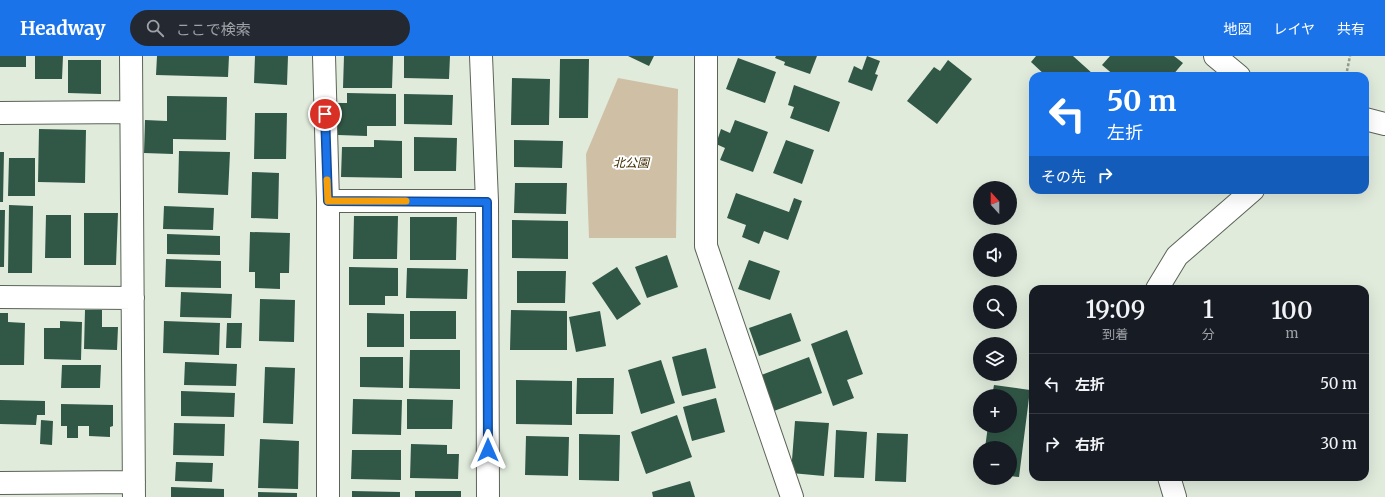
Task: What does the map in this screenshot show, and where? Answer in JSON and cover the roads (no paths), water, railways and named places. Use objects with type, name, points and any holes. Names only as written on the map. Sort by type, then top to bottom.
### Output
[{"type":"street","points":[[0,484],[134,490],[131,56]]},
{"type":"street","points":[[324,56],[328,201],[328,497]]},
{"type":"street","points":[[481,56],[487,202],[488,497]]},
{"type":"street","points":[[706,56],[706,246],[792,497]]},
{"type":"street","points":[[1215,56],[1234,72]]},
{"type":"street","points":[[0,113],[131,112]]},
{"type":"street","points":[[1369,120],[1385,124]]},
{"type":"street","points":[[1159,285],[1177,256],[1248,194]]},
{"type":"street","points":[[328,201],[487,202]]},
{"type":"street","points":[[0,297],[132,298]]},
{"type":"street","points":[[1170,481],[1175,497]]},
{"type":"park label","name":"北公園","points":[[631,162]]}]
